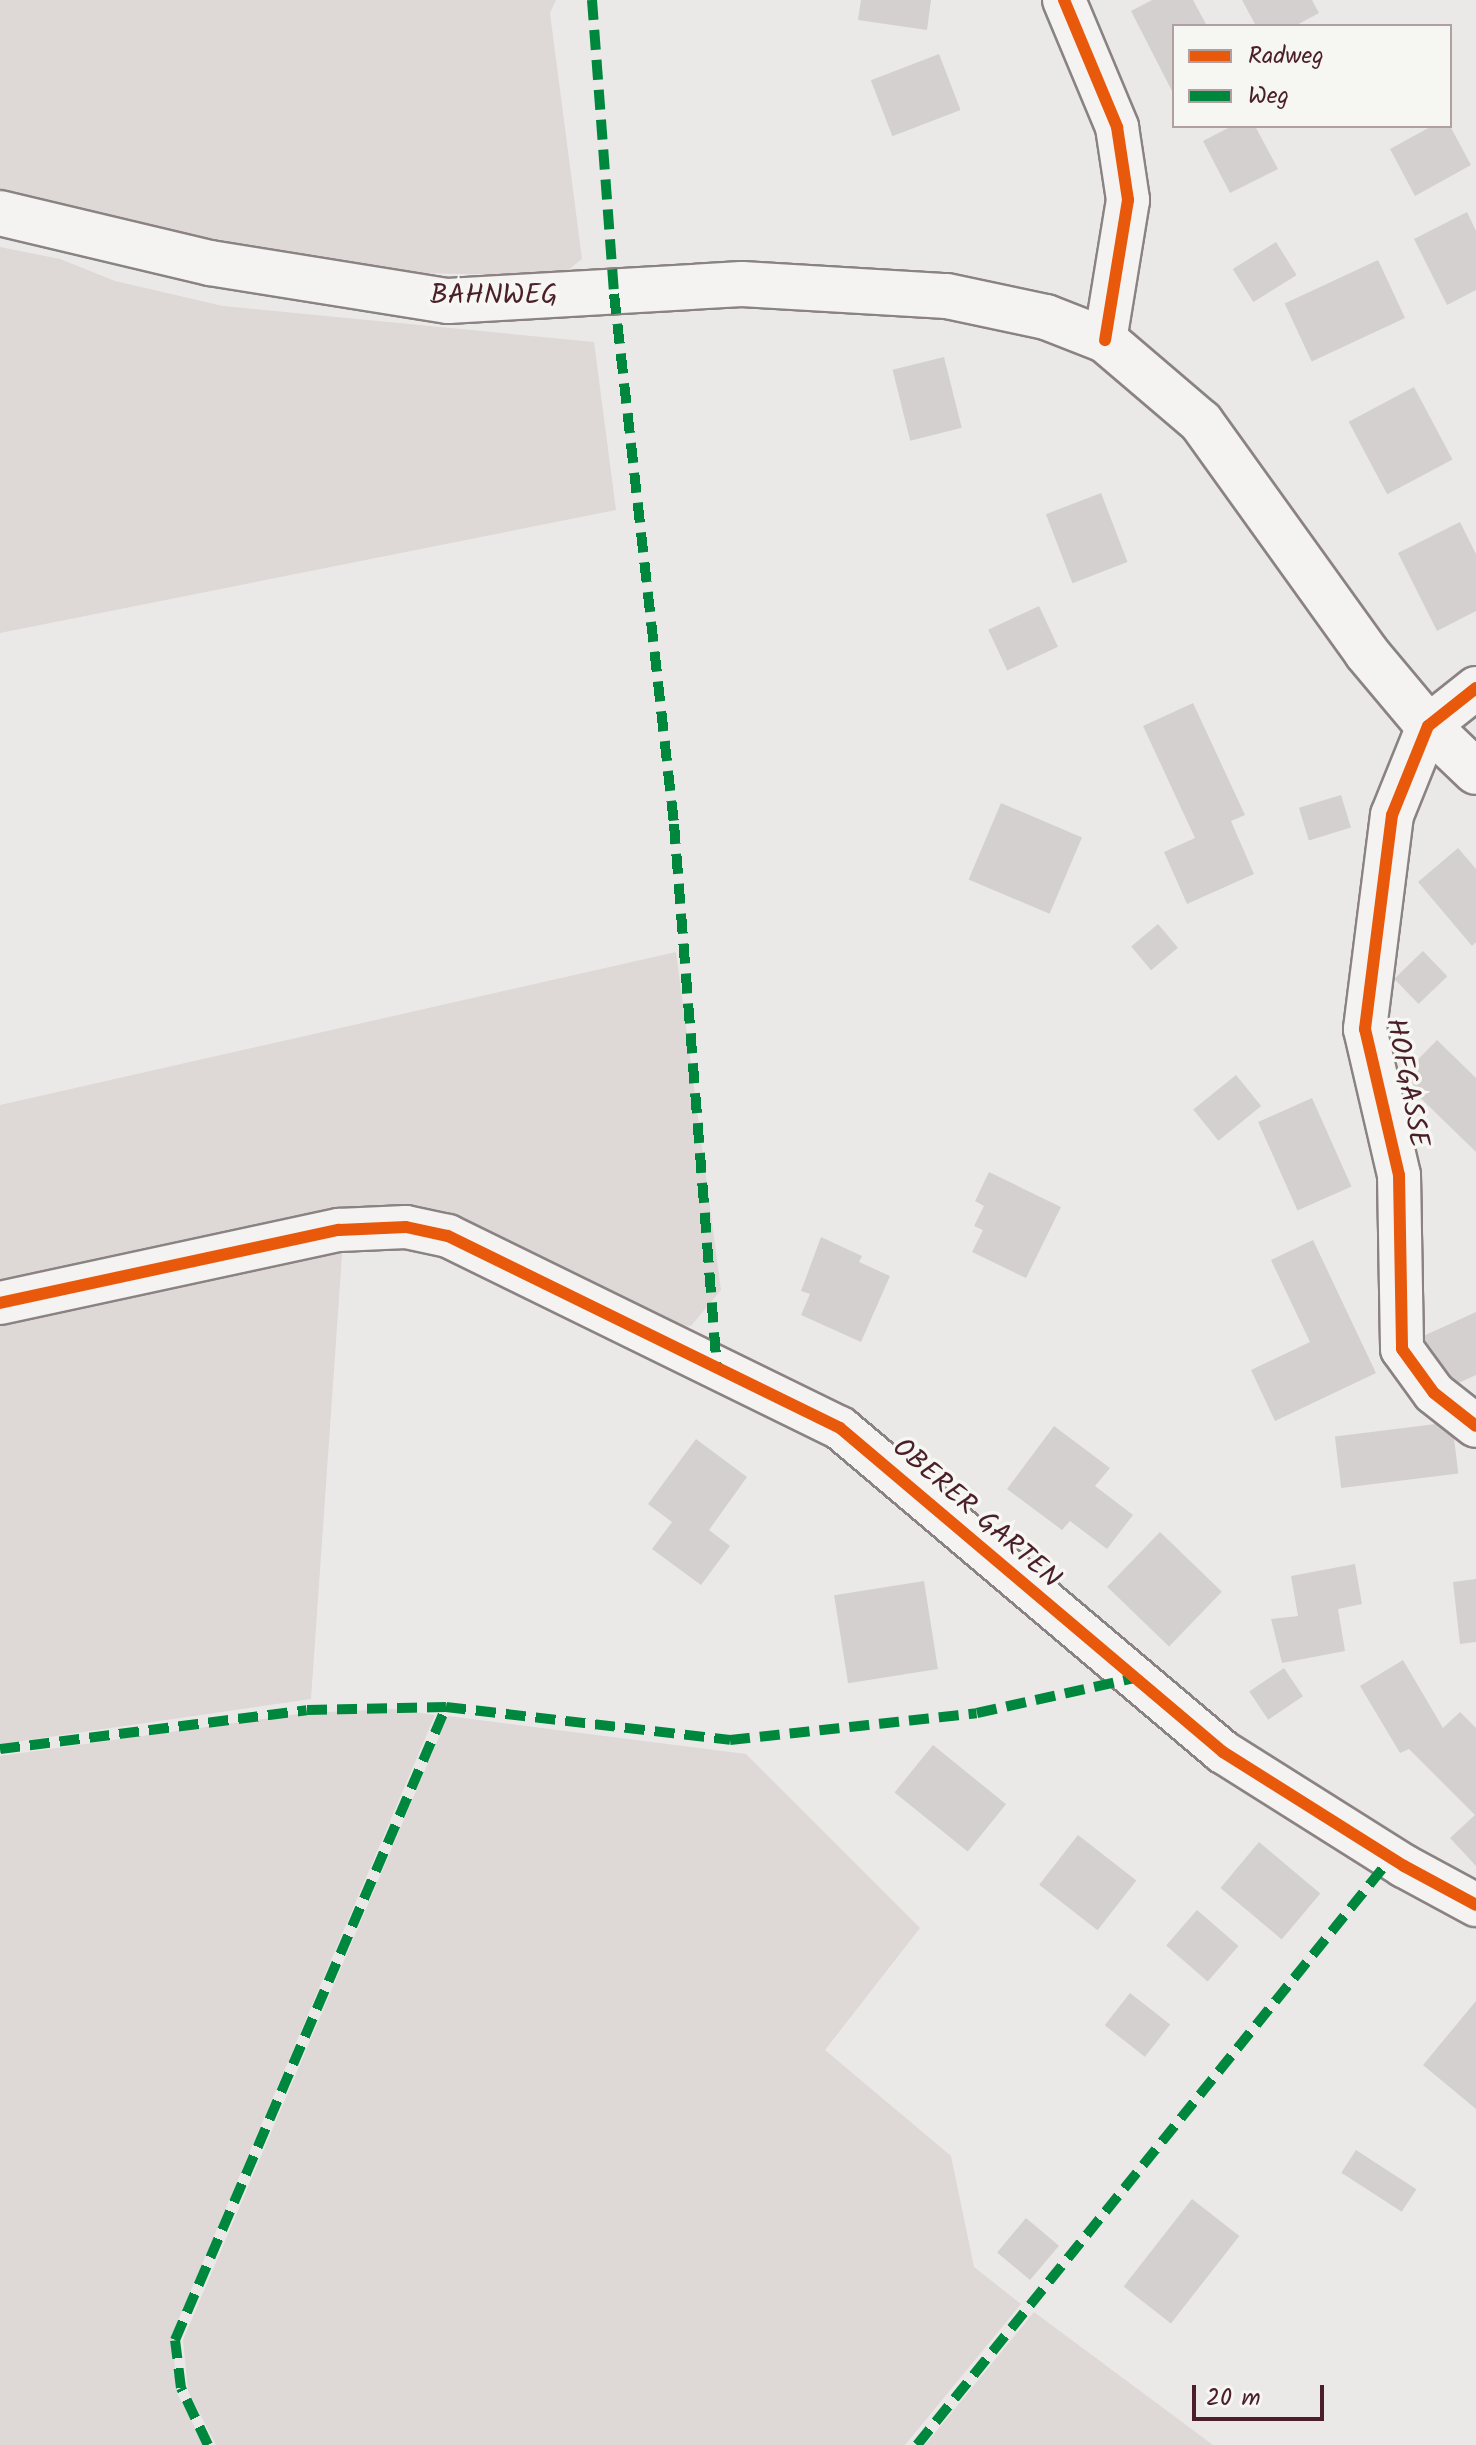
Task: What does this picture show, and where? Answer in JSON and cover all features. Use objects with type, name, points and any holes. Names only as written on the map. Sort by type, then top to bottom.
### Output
[{"type":"main road","name":"BAHNWEG","points":[[0,213],[210,263],[448,301],[742,284],[947,296],[1046,317],[1105,340],[1201,422],[1366,652],[1428,726],[1476,772]]},
{"type":"street","points":[[1064,0],[1117,127],[1128,200],[1105,340]]},
{"type":"street","points":[[1428,726],[1476,688]]},
{"type":"street","name":"HOFGASSE","points":[[1428,726],[1392,815],[1365,1029],[1399,1175],[1402,1349],[1434,1393],[1476,1426]]},
{"type":"street","name":"OBERER GARTEN","points":[[0,1303],[339,1230],[406,1227],[448,1236],[840,1428],[1223,1752],[1404,1866],[1476,1905]]},
{"type":"shaded area","points":[[0,0],[556,0],[550,13],[582,259],[568,270],[519,275],[414,273],[304,256],[0,197]]},
{"type":"shaded area","points":[[0,247],[60,259],[115,281],[223,306],[594,342],[616,510],[0,633]]},
{"type":"shaded area","points":[[676,952],[721,1290],[691,1326],[657,1325],[439,1222],[0,1297],[0,1105]]},
{"type":"shaded area","points":[[343,1241],[311,1699],[0,1744],[0,1317]]},
{"type":"shaded area","points":[[393,1709],[435,1715],[172,2335],[177,2393],[204,2445],[0,2445],[0,1756],[305,1713]]},
{"type":"shaded area","points":[[448,1716],[746,1754],[920,1928],[825,2050],[951,2156],[974,2267],[1021,2304],[905,2445],[216,2445],[188,2391],[183,2340]]},
{"type":"shaded area","points":[[1034,2312],[1213,2445],[925,2445]]},
{"type":"building","points":[[861,0],[931,0],[927,30],[858,20]]},
{"type":"building","points":[[1152,0],[1193,0],[1206,24],[1172,24],[1172,91],[1131,11]]},
{"type":"building","points":[[1242,0],[1312,0],[1319,13],[1299,24],[1255,24]]},
{"type":"building","points":[[939,54],[961,110],[892,136],[871,80]]},
{"type":"building","points":[[1228,128],[1256,128],[1278,169],[1230,193],[1203,141]]},
{"type":"building","points":[[1428,128],[1451,128],[1471,165],[1415,196],[1390,149]]},
{"type":"building","points":[[1467,212],[1476,231],[1476,290],[1447,305],[1414,239]]},
{"type":"building","points":[[1276,242],[1297,275],[1253,302],[1233,269]]},
{"type":"building","points":[[1378,260],[1405,318],[1312,362],[1285,304]]},
{"type":"building","points":[[944,357],[962,428],[910,441],[893,370]]},
{"type":"building","points":[[1414,387],[1452,459],[1387,494],[1349,422]]},
{"type":"building","points":[[1101,493],[1128,562],[1072,583],[1046,514]]},
{"type":"building","points":[[1460,522],[1476,554],[1476,611],[1437,631],[1398,553]]},
{"type":"building","points":[[1039,606],[1058,647],[1007,670],[988,630]]},
{"type":"building","points":[[1193,703],[1245,815],[1231,821],[1254,874],[1187,904],[1164,852],[1195,838],[1143,726]]},
{"type":"building","points":[[1341,795],[1351,828],[1309,840],[1299,808]]},
{"type":"building","points":[[1001,803],[1082,837],[1050,914],[969,879]]},
{"type":"building","points":[[1458,848],[1476,869],[1476,942],[1472,946],[1418,882]]},
{"type":"building","points":[[1158,924],[1178,948],[1151,970],[1131,946]]},
{"type":"building","points":[[1423,951],[1447,976],[1419,1004],[1394,979]]},
{"type":"building","points":[[1437,1040],[1476,1078],[1476,1152],[1400,1078]]},
{"type":"building","points":[[1236,1075],[1261,1106],[1218,1141],[1193,1110]]},
{"type":"building","points":[[1312,1098],[1351,1187],[1298,1211],[1258,1122]]},
{"type":"building","points":[[989,1172],[1061,1207],[1026,1278],[972,1252],[983,1230],[974,1226],[984,1206],[975,1201]]},
{"type":"building","points":[[821,1237],[862,1256],[859,1262],[890,1276],[861,1342],[801,1315],[810,1294],[801,1291]]},
{"type":"building","points":[[1313,1240],[1376,1373],[1275,1421],[1251,1370],[1310,1342],[1271,1260]]},
{"type":"building","points":[[1476,1312],[1476,1375],[1443,1390],[1419,1338]]},
{"type":"building","points":[[1452,1422],[1458,1474],[1341,1488],[1335,1436]]},
{"type":"building","points":[[1054,1426],[1110,1468],[1095,1486],[1133,1515],[1107,1549],[1070,1521],[1062,1530],[1007,1489]]},
{"type":"building","points":[[696,1439],[747,1477],[709,1530],[730,1546],[701,1585],[652,1549],[672,1522],[648,1504]]},
{"type":"building","points":[[1160,1532],[1222,1592],[1169,1646],[1107,1587]]},
{"type":"building","points":[[1355,1564],[1362,1604],[1338,1609],[1345,1651],[1282,1663],[1271,1619],[1298,1616],[1291,1576]]},
{"type":"building","points":[[1476,1579],[1476,1642],[1460,1644],[1453,1582]]},
{"type":"building","points":[[924,1581],[938,1669],[848,1683],[834,1595]]},
{"type":"building","points":[[1403,1660],[1443,1728],[1460,1712],[1476,1728],[1476,1866],[1450,1838],[1475,1815],[1409,1749],[1400,1753],[1360,1686]]},
{"type":"building","points":[[1284,1668],[1303,1696],[1268,1720],[1249,1691]]},
{"type":"building","points":[[933,1745],[1006,1804],[968,1852],[895,1792]]},
{"type":"building","points":[[1078,1835],[1136,1881],[1098,1930],[1039,1885]]},
{"type":"building","points":[[1259,1842],[1320,1893],[1282,1939],[1220,1888]]},
{"type":"building","points":[[1197,1910],[1239,1946],[1208,1982],[1166,1945]]},
{"type":"building","points":[[1130,1993],[1170,2024],[1145,2057],[1105,2025]]},
{"type":"building","points":[[1476,2001],[1476,2109],[1423,2065]]},
{"type":"building","points":[[1356,2150],[1416,2189],[1402,2212],[1341,2173]]},
{"type":"building","points":[[1192,2199],[1239,2236],[1171,2323],[1124,2286]]},
{"type":"building","points":[[1026,2218],[1059,2246],[1030,2280],[997,2252]]},
{"type":"marked path","points":[[592,0],[614,294],[674,824],[717,1369]]},
{"type":"marked path","points":[[0,1749],[307,1710],[446,1707],[730,1740],[977,1713],[1135,1678]]},
{"type":"marked path","points":[[208,2445],[181,2388],[175,2340],[446,1707]]},
{"type":"marked path","points":[[917,2445],[1391,1858]]},
{"type":"cycle path","points":[[1064,0],[1117,127],[1128,200],[1105,340]]},
{"type":"cycle path","points":[[1476,688],[1428,726],[1392,815],[1365,1029],[1399,1175],[1402,1349],[1434,1393],[1476,1426]]},
{"type":"cycle path","points":[[0,1303],[339,1230],[406,1227],[448,1236],[840,1428],[1223,1752],[1404,1866],[1476,1905]]}]
